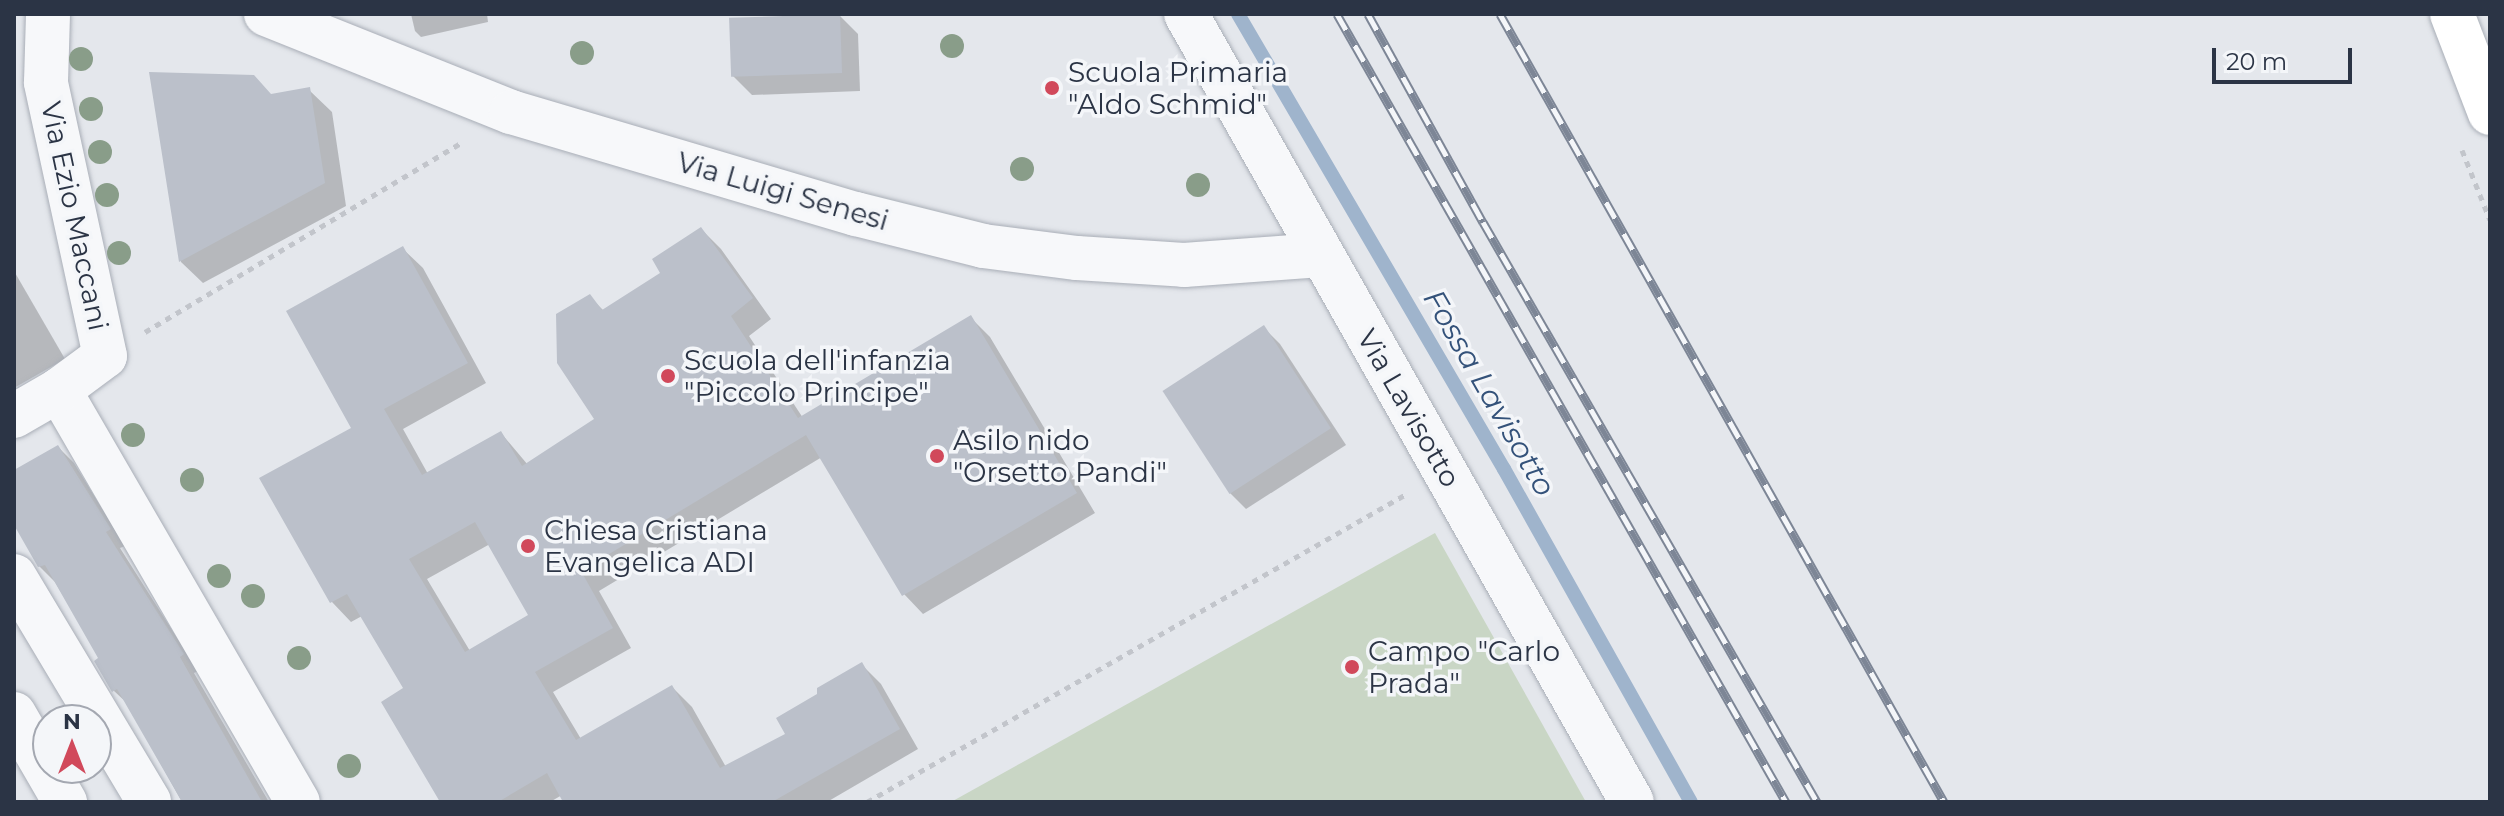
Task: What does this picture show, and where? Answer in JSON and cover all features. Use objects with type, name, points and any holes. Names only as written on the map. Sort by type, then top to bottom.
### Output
[{"type":"main road","points":[[2452,14],[2490,113]]},
{"type":"street","name":"Via Ezio Maccani","points":[[14,416],[59,390],[105,356],[46,82],[48,14]]},
{"type":"street","name":"Via Luigi Senesi","points":[[266,14],[511,112],[856,214],[983,246],[1077,258],[1184,265],[1321,255]]},
{"type":"street","name":"Via Lavisotto","points":[[1186,14],[1632,802]]},
{"type":"street","points":[[59,390],[298,802]]},
{"type":"street","points":[[14,576],[149,802]]},
{"type":"street","points":[[14,714],[65,802]]},
{"type":"path","points":[[105,356],[511,112]]},
{"type":"path","points":[[867,802],[1446,471]]},
{"type":"green space","name":"Campo \"Carlo Prada\"","points":[[1435,533],[1586,802],[951,802]]},
{"type":"building","points":[[840,14],[842,73],[731,77],[729,18]]},
{"type":"building","points":[[149,72],[254,75],[271,94],[310,87],[325,183],[179,262]]},
{"type":"building","points":[[701,227],[753,298],[731,316],[798,418],[971,315],[1077,493],[902,596],[806,435],[581,571],[613,628],[535,672],[576,740],[672,685],[720,768],[785,734],[776,718],[817,694],[817,688],[862,662],[900,729],[772,802],[563,802],[547,773],[498,802],[440,802],[381,702],[403,688],[347,594],[330,603],[259,478],[351,428],[286,311],[403,246],[468,363],[384,409],[422,475],[501,431],[522,466],[594,419],[557,363],[556,314],[590,294],[602,310],[660,273],[652,259]],"holes":[[[475,522],[528,615],[465,652],[409,559]]]},
{"type":"building","points":[[1264,325],[1331,428],[1230,494],[1163,391]]},
{"type":"building","points":[[58,445],[111,529],[106,532],[184,654],[180,657],[262,802],[182,802],[117,689],[112,692],[94,661],[98,658],[45,565],[38,567],[14,525],[14,470]]},
{"type":"waterway","name":"Fossa Lavisotto","points":[[1238,14],[1504,469],[1691,802]]},
{"type":"railway","points":[[1337,14],[1786,802]]},
{"type":"railway","points":[[1368,14],[1483,222],[1817,802]]},
{"type":"railway","points":[[1500,14],[1944,802]]},
{"type":"place","name":"Scuola Primaria \"Aldo Schmid\"","points":[[1052,88]]},
{"type":"place","name":"Scuola dell'infanzia \"Piccolo Principe\"","points":[[668,376]]},
{"type":"place","name":"Asilo nido \"Orsetto Pandi\"","points":[[937,456]]},
{"type":"place","name":"Chiesa Cristiana Evangelica ADI","points":[[528,546]]},
{"type":"place","name":"Campo \"Carlo Prada\"","points":[[1352,667]]}]
